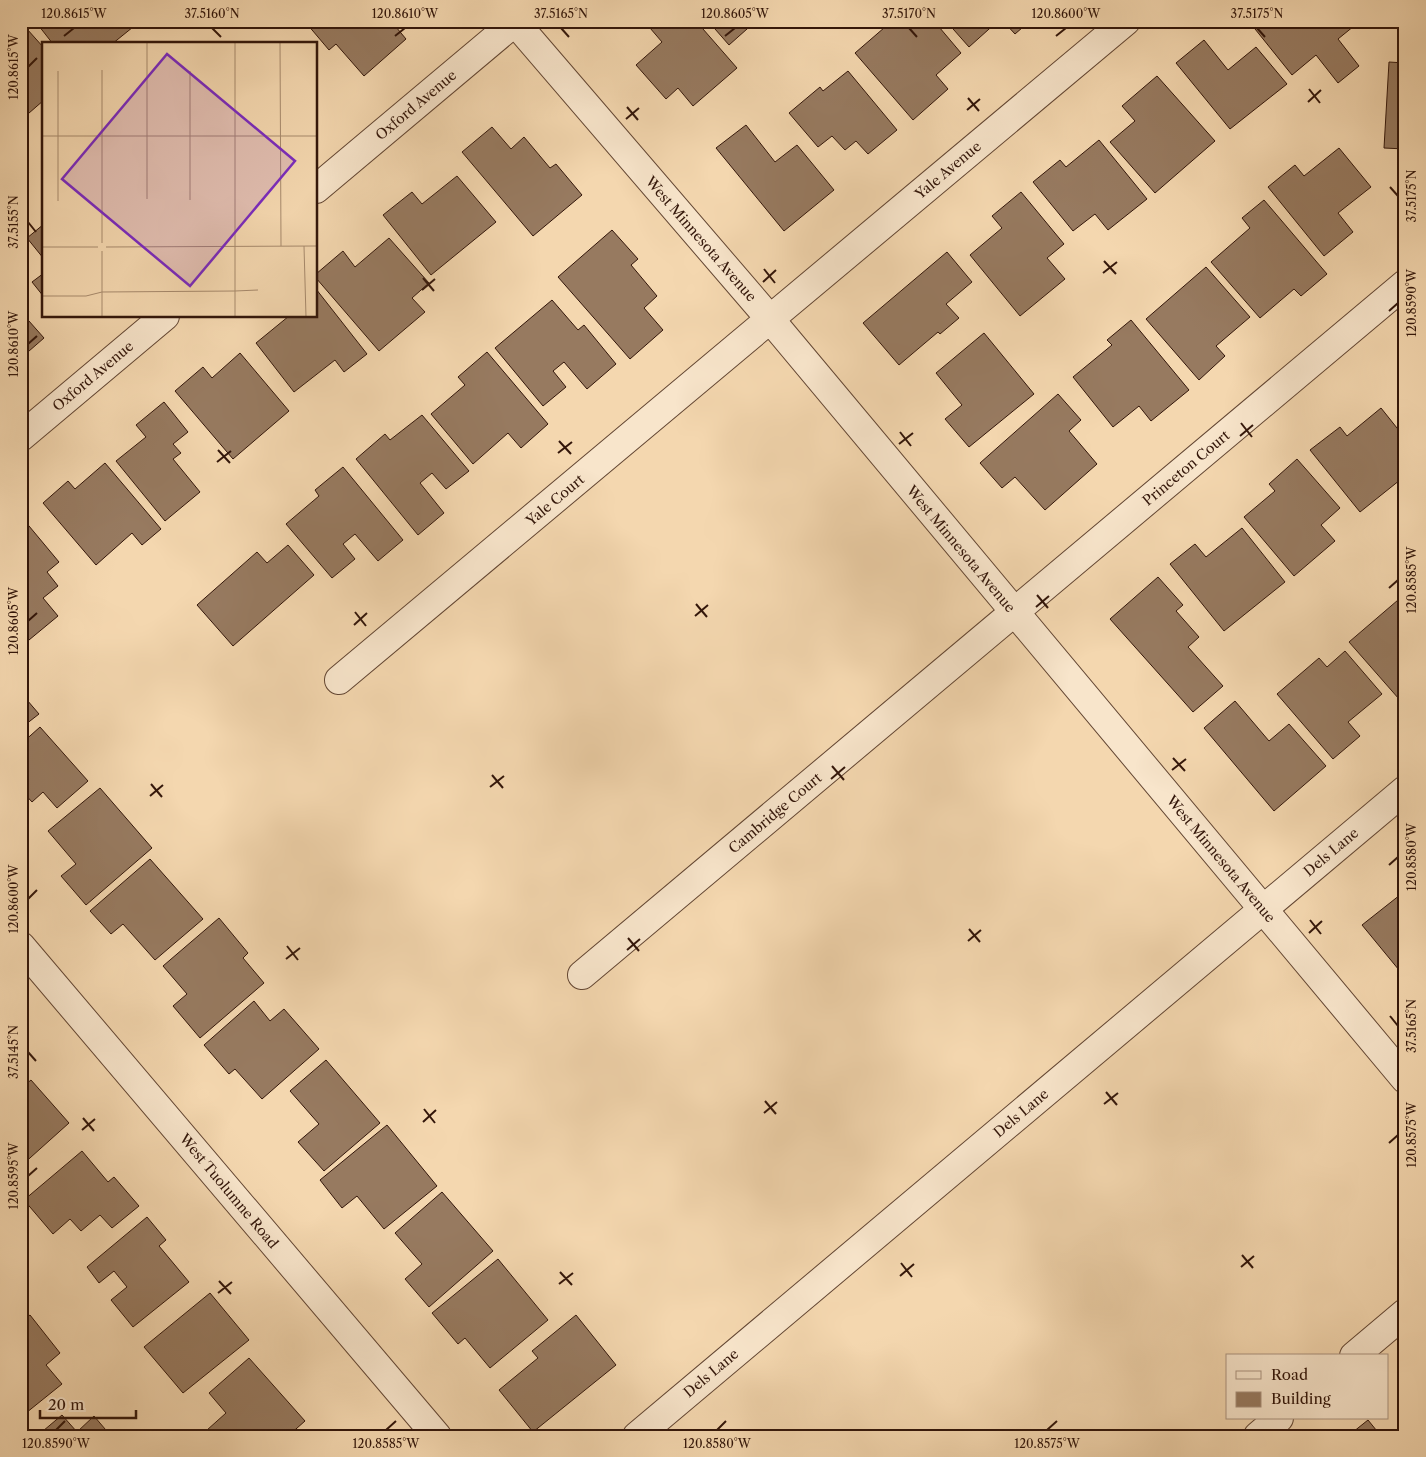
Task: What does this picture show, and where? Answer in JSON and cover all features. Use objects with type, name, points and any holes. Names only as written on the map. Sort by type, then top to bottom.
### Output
[{"type":"street","name":"Yale Avenue","points":[[770,319],[1126,21]]},
{"type":"street","name":"West Minnesota Avenue","points":[[515,22],[770,319],[1405,1079]]},
{"type":"street","name":"Oxford Avenue","points":[[318,187],[515,22]]},
{"type":"street","name":"Princeton Court","points":[[1014,613],[1405,284]]},
{"type":"street","name":"Oxford Avenue","points":[[21,437],[163,318]]},
{"type":"street","name":"Yale Court","points":[[339,680],[770,319]]},
{"type":"street","name":"Cambridge Court","points":[[582,975],[1014,613]]},
{"type":"street","name":"Dels Lane","points":[[637,1436],[1405,790]]},
{"type":"street","name":"West Tuolumne Road","points":[[21,946],[437,1436]]},
{"type":"street","points":[[1356,1354],[1405,1313]]},
{"type":"street","points":[[1258,1436],[1277,1420]]},
{"type":"building","points":[[35,21],[137,21],[138,23],[114,42],[51,42]]},
{"type":"building","points":[[310,21],[391,21],[406,39],[364,76],[336,44],[329,50],[307,24]]},
{"type":"building","points":[[644,21],[696,21],[737,68],[693,106],[678,88],[666,99],[636,65],[662,42]]},
{"type":"building","points":[[708,21],[756,21],[729,45]]},
{"type":"building","points":[[892,21],[934,21],[961,53],[936,75],[948,89],[913,120],[855,53]]},
{"type":"building","points":[[946,21],[998,21],[969,47]]},
{"type":"building","points":[[1003,21],[1030,21],[1015,34]]},
{"type":"building","points":[[1255,21],[1351,21],[1354,26],[1338,39],[1359,66],[1338,83],[1316,55],[1292,75],[1251,24]]},
{"type":"building","points":[[27,29],[42,46],[42,102],[21,120],[21,35]]},
{"type":"building","points":[[1204,40],[1228,70],[1256,47],[1287,84],[1230,129],[1176,63]]},
{"type":"building","points":[[1389,62],[1405,63],[1405,149],[1384,148]]},
{"type":"building","points":[[848,71],[897,130],[868,154],[856,141],[845,150],[832,136],[818,147],[789,113],[820,87],[823,91]]},
{"type":"building","points":[[1157,76],[1215,141],[1155,193],[1110,142],[1135,121],[1122,106]]},
{"type":"building","points":[[746,125],[775,162],[797,145],[834,190],[784,231],[716,148]]},
{"type":"building","points":[[492,127],[511,149],[524,137],[550,168],[556,164],[582,195],[533,236],[462,152]]},
{"type":"building","points":[[1099,140],[1147,199],[1108,230],[1095,214],[1073,231],[1033,182],[1060,160],[1066,167]]},
{"type":"building","points":[[1339,148],[1371,187],[1338,213],[1353,232],[1324,256],[1268,187],[1295,165],[1304,176]]},
{"type":"building","points":[[457,176],[496,222],[431,275],[383,215],[412,192],[422,204]]},
{"type":"building","points":[[1021,192],[1064,244],[1047,258],[1065,279],[1020,316],[970,255],[1002,228],[992,216]]},
{"type":"building","points":[[1264,200],[1327,274],[1301,296],[1294,289],[1260,318],[1211,262],[1250,228],[1242,218]]},
{"type":"building","points":[[42,226],[42,257],[27,238]]},
{"type":"building","points":[[612,230],[638,259],[631,265],[657,296],[644,308],[663,330],[630,359],[558,277]]},
{"type":"building","points":[[389,238],[429,283],[412,298],[425,312],[379,351],[318,280],[318,272],[343,251],[355,267]]},
{"type":"building","points":[[947,252],[972,282],[946,304],[959,318],[940,334],[938,332],[899,365],[863,323]]},
{"type":"building","points":[[1206,267],[1250,317],[1216,346],[1225,356],[1199,380],[1146,319]]},
{"type":"building","points":[[42,274],[42,294],[32,282]]},
{"type":"building","points":[[318,292],[367,354],[344,372],[335,360],[294,392],[256,343],[287,318],[318,318]]},
{"type":"building","points":[[552,300],[578,330],[584,325],[616,364],[587,389],[564,362],[553,371],[566,387],[543,406],[495,348]]},
{"type":"building","points":[[21,312],[44,338],[21,358]]},
{"type":"building","points":[[1131,320],[1189,390],[1151,421],[1139,406],[1113,427],[1073,377],[1112,345],[1107,340]]},
{"type":"building","points":[[984,333],[1034,394],[969,447],[945,419],[962,405],[936,373]]},
{"type":"building","points":[[487,352],[548,424],[521,448],[508,433],[473,464],[431,414],[465,385],[458,377]]},
{"type":"building","points":[[240,353],[289,411],[233,459],[175,391],[203,367],[212,378]]},
{"type":"building","points":[[1058,394],[1081,420],[1069,431],[1097,464],[1045,510],[1015,477],[1002,488],[980,463]]},
{"type":"building","points":[[164,402],[188,432],[173,444],[181,453],[173,459],[200,492],[165,521],[116,461],[146,437],[136,425]]},
{"type":"building","points":[[1381,408],[1405,438],[1405,486],[1400,480],[1360,512],[1310,450],[1340,427],[1347,436]]},
{"type":"building","points":[[422,415],[469,471],[446,489],[432,473],[420,483],[444,513],[418,535],[356,459],[385,434],[390,440]]},
{"type":"building","points":[[1297,459],[1340,508],[1321,525],[1335,541],[1294,576],[1244,517],[1275,491],[1269,484]]},
{"type":"building","points":[[105,463],[161,529],[142,545],[132,533],[96,565],[43,503],[68,481],[75,489]]},
{"type":"building","points":[[343,467],[403,540],[378,561],[355,534],[343,544],[355,559],[332,578],[286,524],[319,496],[315,490]]},
{"type":"building","points":[[24,520],[59,562],[47,572],[58,586],[43,598],[58,616],[29,640],[21,630],[21,522]]},
{"type":"building","points":[[1242,528],[1285,582],[1224,631],[1170,564],[1195,544],[1206,557]]},
{"type":"building","points":[[288,545],[314,575],[233,646],[197,605],[257,552],[267,563]]},
{"type":"building","points":[[1158,577],[1183,605],[1176,611],[1199,637],[1188,647],[1223,686],[1193,712],[1110,619]]},
{"type":"building","points":[[1405,594],[1405,694],[1399,699],[1349,642]]},
{"type":"building","points":[[1345,651],[1382,694],[1348,722],[1360,736],[1333,759],[1277,694],[1319,658],[1327,667]]},
{"type":"building","points":[[21,693],[39,714],[21,728]]},
{"type":"building","points":[[1235,701],[1269,741],[1289,724],[1326,766],[1274,811],[1204,728]]},
{"type":"building","points":[[40,727],[88,781],[57,808],[43,792],[32,802],[23,792],[21,793],[21,744]]},
{"type":"building","points":[[100,788],[152,848],[86,905],[61,876],[76,864],[48,831]]},
{"type":"building","points":[[150,859],[203,919],[155,960],[123,924],[111,934],[90,911]]},
{"type":"building","points":[[1405,891],[1405,966],[1399,970],[1362,925]]},
{"type":"building","points":[[219,918],[248,953],[243,958],[264,983],[200,1038],[173,1006],[187,994],[163,966]]},
{"type":"building","points":[[254,1001],[270,1021],[284,1009],[319,1049],[262,1099],[235,1069],[229,1074],[204,1045]]},
{"type":"building","points":[[326,1060],[380,1123],[324,1171],[298,1142],[319,1124],[290,1091]]},
{"type":"building","points":[[31,1080],[69,1123],[21,1166],[21,1088]]},
{"type":"building","points":[[387,1125],[437,1186],[384,1229],[357,1196],[342,1208],[320,1180]]},
{"type":"building","points":[[82,1151],[108,1182],[114,1177],[139,1206],[112,1228],[100,1215],[81,1231],[70,1219],[53,1234],[24,1200]]},
{"type":"building","points":[[442,1192],[493,1251],[429,1307],[405,1279],[422,1264],[395,1233]]},
{"type":"building","points":[[147,1217],[166,1240],[159,1246],[189,1282],[133,1327],[111,1300],[127,1287],[114,1271],[99,1283],[87,1267]]},
{"type":"building","points":[[498,1259],[548,1320],[490,1368],[465,1338],[458,1344],[432,1313]]},
{"type":"building","points":[[210,1293],[249,1340],[183,1393],[144,1347]]},
{"type":"building","points":[[30,1315],[60,1353],[46,1365],[62,1384],[21,1417],[21,1322]]},
{"type":"building","points":[[576,1315],[616,1365],[533,1432],[499,1390],[538,1358],[532,1351]]},
{"type":"building","points":[[249,1358],[305,1421],[288,1436],[211,1436],[207,1430],[226,1413],[209,1393]]},
{"type":"building","points":[[62,1415],[77,1432],[94,1416],[111,1436],[37,1436]]},
{"type":"building","points":[[1368,1420],[1381,1436],[1348,1436]]}]
